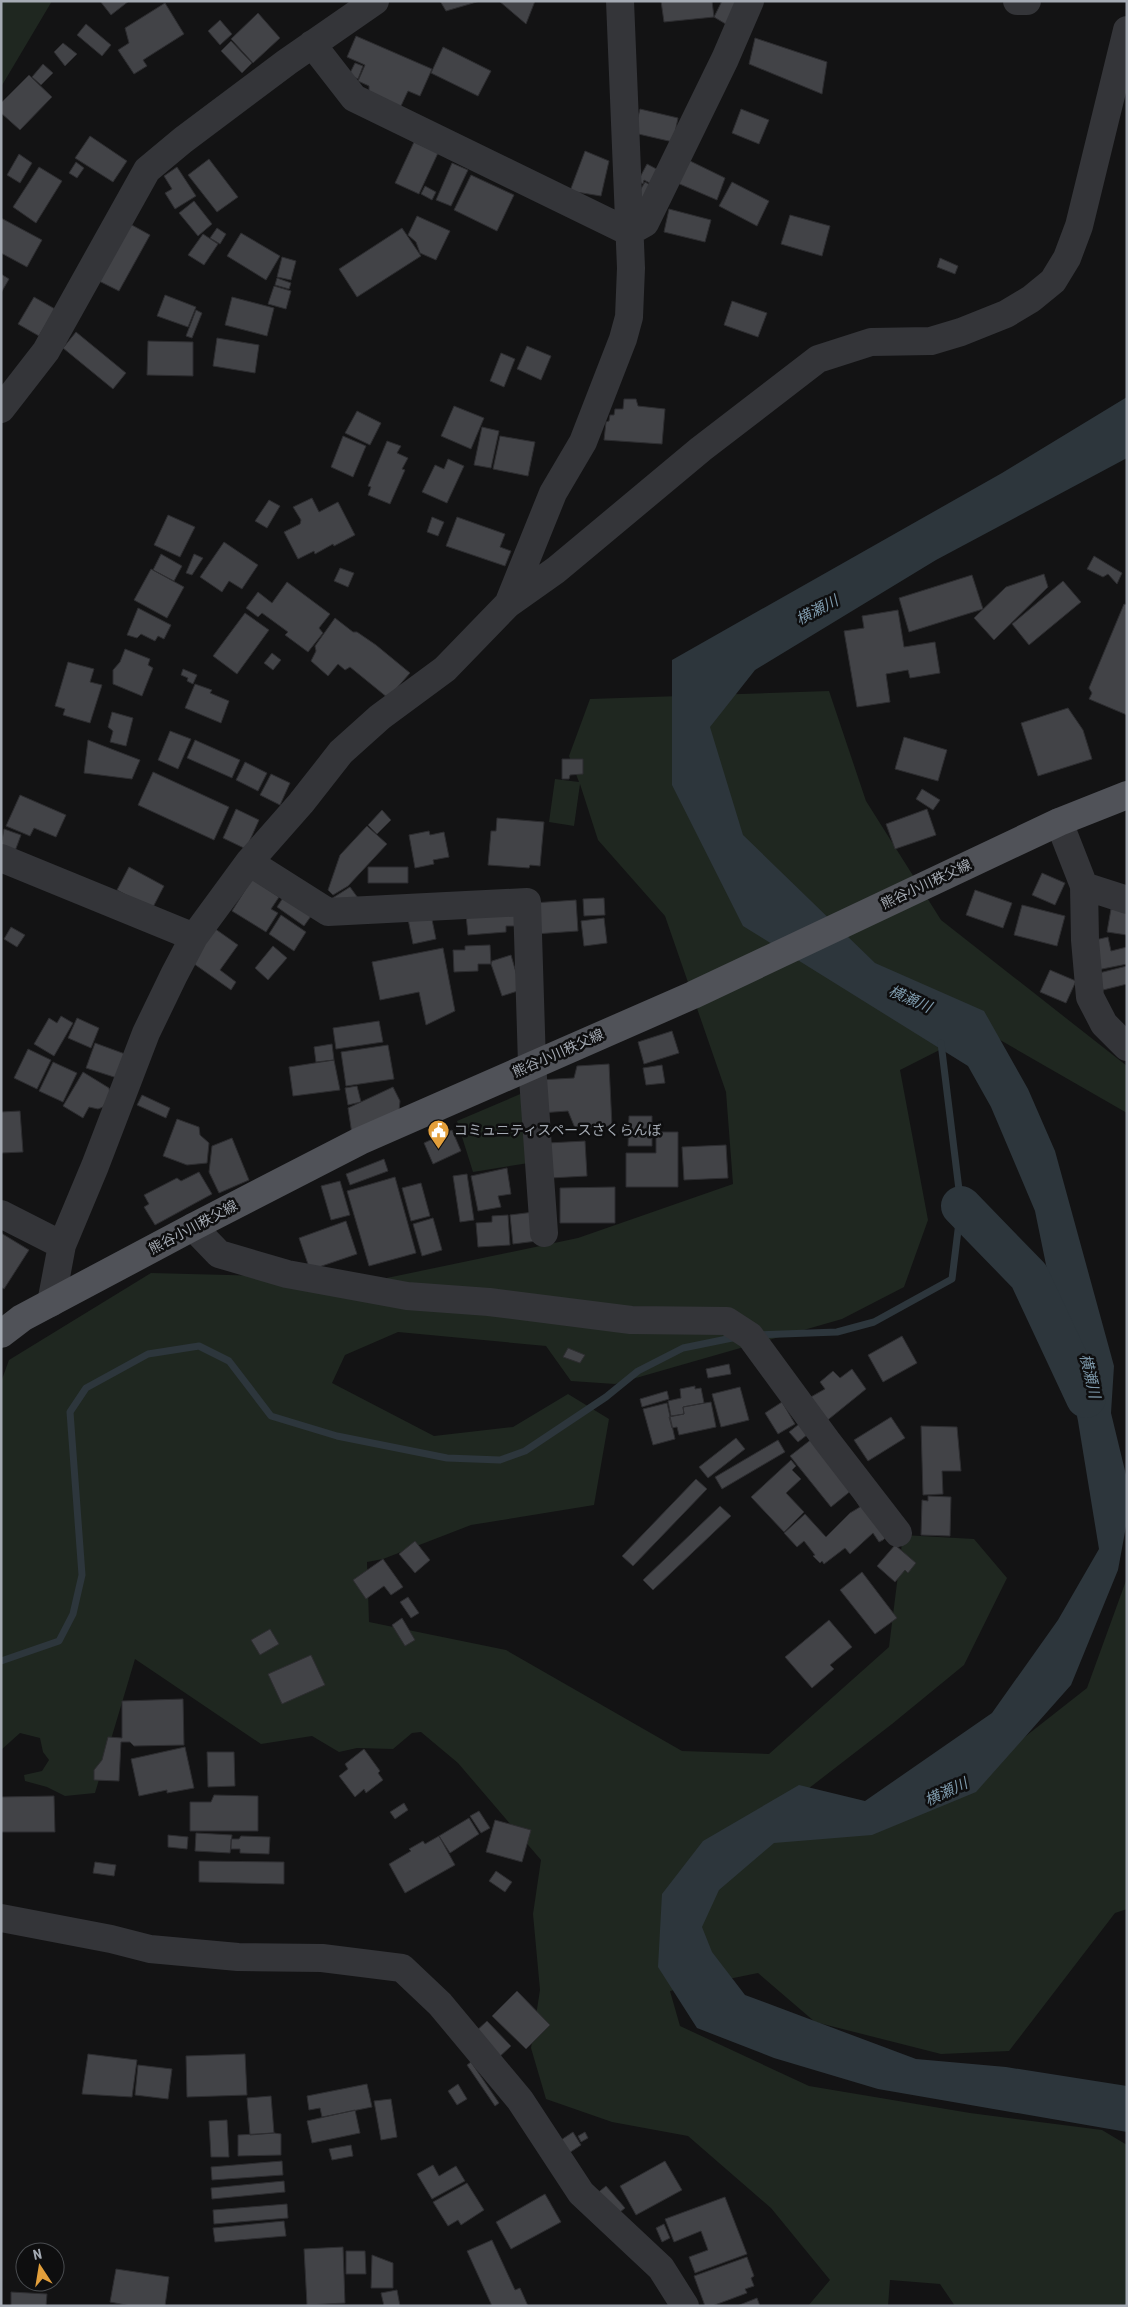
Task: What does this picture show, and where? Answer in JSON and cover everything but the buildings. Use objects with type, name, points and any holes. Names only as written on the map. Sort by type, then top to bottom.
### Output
[{"type":"main road","name":"熊谷小川秩父線","points":[[1,1334],[22,1318],[193,1226],[360,1141],[693,995],[1059,822],[1127,795]]},
{"type":"street","points":[[508,604],[554,493],[583,442],[623,339],[629,317],[631,268],[620,1]]},
{"type":"street","points":[[629,232],[645,223],[725,59],[750,1]]},
{"type":"street","points":[[1017,1],[1027,1]]},
{"type":"street","points":[[1,410],[46,351],[147,170],[183,140],[366,3]]},
{"type":"street","points":[[51,1303],[62,1245],[95,1166],[146,1033],[194,937],[249,862],[301,803],[341,752],[380,717],[445,669],[508,604],[556,570],[639,499],[766,397],[818,359],[872,342],[931,341],[961,332],[1006,314],[1032,299],[1053,281],[1066,258],[1079,226],[1127,30]]},
{"type":"street","points":[[312,44],[354,98],[629,232]]},
{"type":"street","points":[[1059,822],[1084,886],[1084,940],[1090,997],[1104,1024],[1127,1047]]},
{"type":"street","points":[[1,858],[194,937]]},
{"type":"street","points":[[249,862],[328,912],[527,902],[532,1064],[544,1233]]},
{"type":"street","points":[[1084,886],[1127,900]]},
{"type":"street","points":[[1,1214],[62,1245]]},
{"type":"street","points":[[193,1226],[219,1254],[287,1274],[407,1296],[489,1302],[632,1320],[727,1321],[750,1336],[827,1441],[898,1533]]},
{"type":"street","points":[[1,1918],[111,1939],[150,1949],[238,1957],[322,1958],[402,1968],[440,2004],[520,2100],[581,2193],[661,2268],[686,2306]]},
{"type":"shaded area","points":[[1,1],[52,1],[1,87]]},
{"type":"shaded area","points":[[829,691],[866,801],[941,920],[1127,1066],[1127,1113],[981,1029],[900,1070],[928,1220],[904,1287],[842,1319],[615,1384],[571,1381],[546,1346],[398,1332],[345,1355],[332,1383],[434,1436],[513,1427],[568,1394],[609,1419],[594,1505],[471,1525],[383,1559],[367,1562],[369,1622],[506,1650],[682,1751],[769,1754],[889,1647],[903,1535],[974,1539],[1007,1578],[964,1665],[804,1792],[856,1823],[1003,1754],[1087,1688],[1127,1578],[1127,1909],[1115,1913],[1009,2051],[941,2054],[815,2022],[758,1973],[670,1991],[680,2026],[809,2086],[970,2113],[1102,2130],[1127,2145],[1127,2306],[955,2306],[940,2284],[890,2280],[888,2306],[808,2306],[830,2280],[771,2208],[688,2136],[612,2122],[546,2099],[531,2048],[540,1990],[533,1914],[541,1860],[458,1763],[421,1732],[412,1733],[393,1749],[357,1748],[339,1752],[312,1736],[261,1744],[135,1659],[95,1793],[65,1796],[47,1787],[25,1781],[24,1775],[42,1771],[49,1760],[43,1752],[40,1738],[20,1733],[1,1750],[1,1382],[9,1360],[151,1273],[382,1279],[578,1238],[733,1184],[726,1092],[665,916],[598,840],[580,784],[574,826],[549,822],[555,779],[579,782],[569,756],[590,699]]},
{"type":"shaded area","points":[[532,1089],[535,1162],[473,1172],[457,1121]]},
{"type":"water","name":"横瀬川","points":[[1127,397],[1127,458],[936,560],[755,670],[710,727],[743,835],[875,963],[984,1011],[1028,1089],[1055,1151],[1114,1366],[1111,1413],[1127,1479],[1127,1521],[1118,1570],[1071,1685],[976,1792],[872,1835],[774,1843],[719,1890],[702,1927],[712,1952],[745,1995],[916,2059],[1006,2067],[1127,2086],[1127,2132],[878,2089],[774,2058],[697,2028],[658,1967],[662,1894],[703,1841],[799,1785],[865,1801],[992,1713],[1058,1620],[1099,1549],[1078,1421],[1035,1211],[991,1107],[968,1066],[743,926],[672,785],[672,660],[1002,473]]},
{"type":"waterway","points":[[758,1335],[837,1332],[874,1322],[952,1279],[961,1206],[941,1043]]},
{"type":"waterway","name":"横瀬川","points":[[961,1206],[1029,1276],[1086,1398]]},
{"type":"waterway","points":[[1,1661],[59,1641],[73,1614],[82,1575],[70,1412],[86,1388],[148,1354],[199,1346],[229,1361],[271,1416],[337,1436],[447,1458],[500,1460],[525,1451],[606,1397],[638,1371],[683,1348],[737,1337]]},
{"type":"place","name":"コミュニティスペースさくらんぼ","points":[[438,1149]]}]
